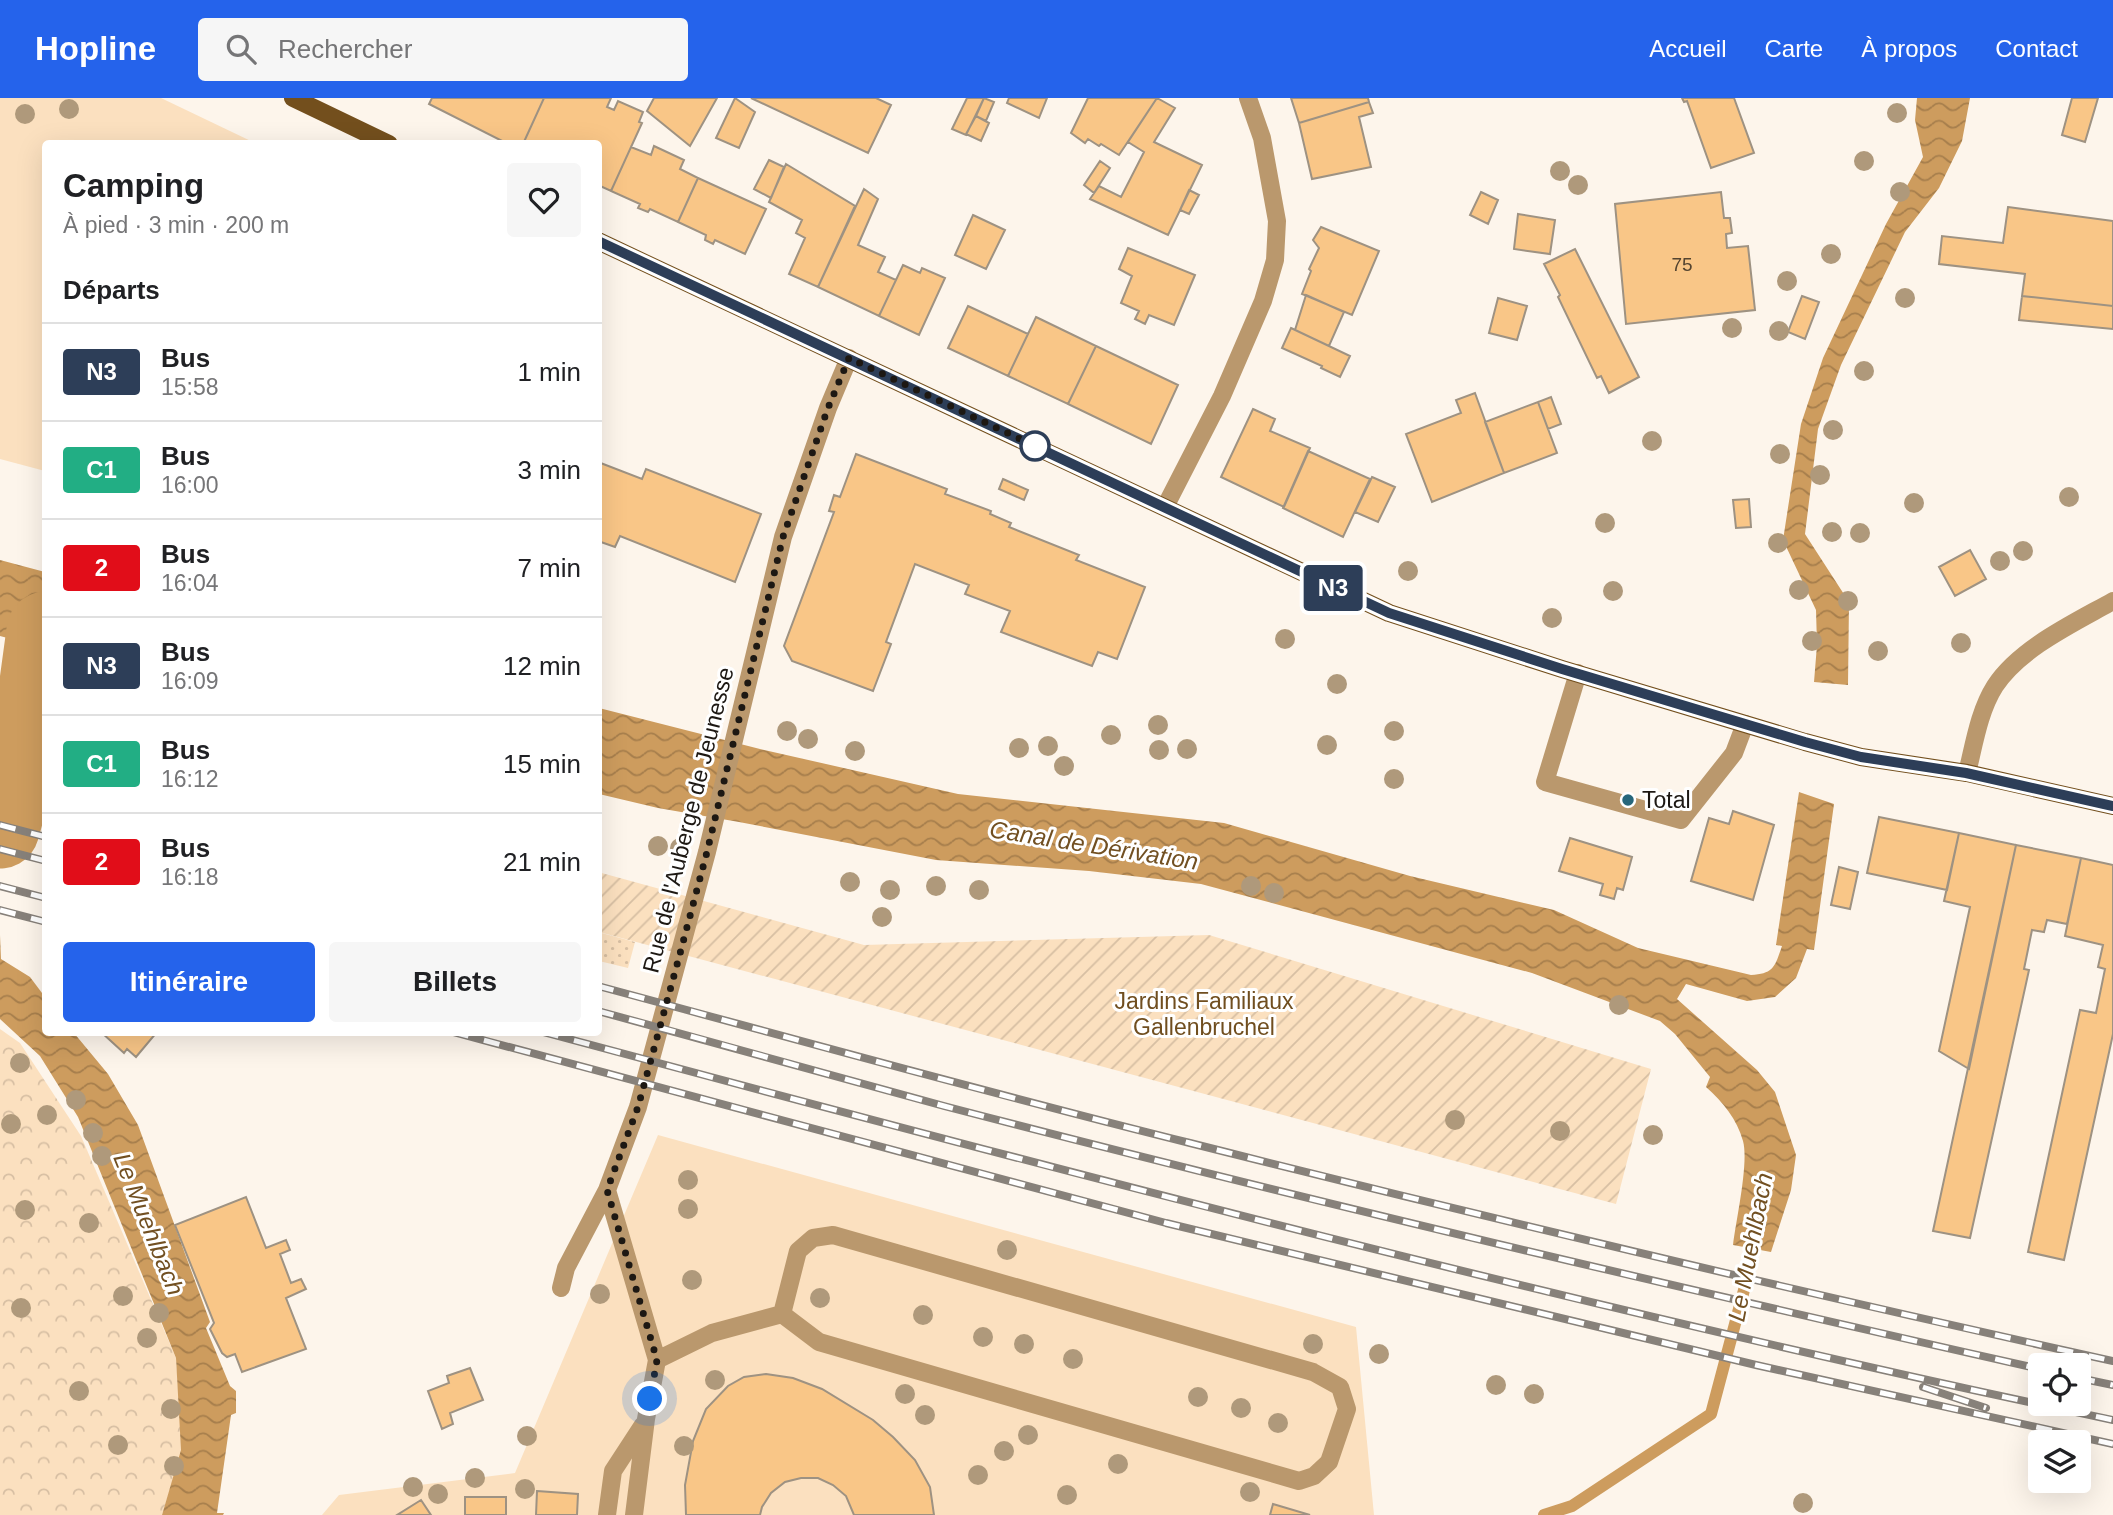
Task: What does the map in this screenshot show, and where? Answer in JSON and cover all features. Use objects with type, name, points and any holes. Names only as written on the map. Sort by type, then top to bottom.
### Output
[{"type":"main road","points":[[293,98],[381,140]]},
{"type":"main road","points":[[602,243],[1389,613],[1745,724],[1861,757],[1966,773],[2113,806]]},
{"type":"street","points":[[1165,507],[1222,396],[1263,301],[1275,260],[1278,221],[1262,138],[1248,98]]},
{"type":"street","name":"Rue de l'Auberge de Jeunesse","points":[[561,1288],[565,1268],[607,1190],[638,1107],[707,852],[783,537],[828,408],[849,358]]},
{"type":"street","points":[[1966,773],[1981,719],[1996,686],[2028,653],[2061,630],[2113,601]]},
{"type":"street","points":[[1578,673],[1545,782],[1681,820],[1734,753],[1745,724]]},
{"type":"street","points":[[607,1190],[657,1360],[646,1419],[634,1515]]},
{"type":"street","points":[[833,1235],[1313,1372],[1340,1387],[1347,1409],[1329,1462],[1314,1476],[1299,1481],[820,1342],[782,1314],[798,1251],[813,1238],[833,1235]]},
{"type":"street","points":[[657,1360],[712,1333],[782,1314]]},
{"type":"street","points":[[607,1515],[613,1471],[646,1419]]},
{"type":"green space","points":[[0,98],[161,98],[249,140],[42,140],[42,470],[0,459]]},
{"type":"green space","points":[[0,705],[42,718],[42,776],[0,768]]},
{"type":"green space","points":[[0,768],[42,776],[42,813],[0,802]]},
{"type":"green space","name":"Jardins Familiaux Gallenbruchel","points":[[602,873],[864,945],[1209,935],[1651,1069],[1616,1204],[602,933]]},
{"type":"green space","points":[[602,933],[635,942],[628,968],[602,962]]},
{"type":"green space","points":[[0,1029],[20,1043],[81,1136],[176,1358],[182,1450],[162,1515],[0,1515]]},
{"type":"green space","points":[[658,1135],[1356,1327],[1374,1515],[322,1515],[339,1495],[515,1473]]},
{"type":"water","points":[[1917,98],[1970,98],[1962,141],[1939,188],[1905,232],[1841,365],[1818,429],[1805,534],[1849,602],[1848,685],[1814,682],[1816,610],[1783,540],[1801,424],[1823,358],[1886,224],[1923,157],[1915,120]]},
{"type":"water","points":[[0,560],[42,571],[42,647],[0,636]]},
{"type":"water","name":"Canal de Dérivation","points":[[602,709],[760,749],[958,794],[1224,823],[1410,876],[1554,910],[1638,948],[1751,975],[1769,971],[1782,946],[1776,945],[1799,792],[1834,804],[1814,950],[1807,949],[1796,978],[1775,997],[1747,1001],[1686,984],[1677,999],[1757,1070],[1775,1092],[1796,1155],[1791,1190],[1771,1252],[1733,1245],[1743,1177],[1743,1141],[1729,1111],[1706,1087],[1710,1077],[1675,1034],[1660,1021],[1532,973],[1201,884],[1089,871],[936,860],[658,808],[602,795]]},
{"type":"water","points":[[0,935],[1,959],[30,977],[42,993],[42,1036],[76,1036],[108,1074],[138,1125],[210,1322],[206,1328],[230,1386],[236,1391],[236,1413],[231,1415],[217,1513],[224,1513],[223,1515],[162,1515],[181,1450],[176,1358],[78,1117],[40,1056],[0,1019]]},
{"type":"building","points":[[432,98],[544,98],[525,140],[500,140],[429,104]]},
{"type":"building","points":[[544,98],[611,98],[607,107],[614,110],[618,101],[643,112],[639,122],[642,123],[611,191],[602,187],[602,140],[525,140]]},
{"type":"building","points":[[654,98],[717,98],[690,146],[647,111]]},
{"type":"building","points":[[735,98],[755,112],[739,148],[716,138]]},
{"type":"building","points":[[751,98],[876,98],[891,105],[868,153]]},
{"type":"building","points":[[967,98],[984,98],[966,135],[952,129]]},
{"type":"building","points":[[984,98],[994,102],[986,121],[976,116]]},
{"type":"building","points":[[1009,98],[1047,98],[1039,118],[1007,103]]},
{"type":"building","points":[[1088,98],[1157,98],[1119,155],[1088,139],[1085,143],[1071,133]]},
{"type":"building","points":[[1157,98],[1175,108],[1154,142],[1202,165],[1168,235],[1090,199],[1099,186],[1121,197],[1144,152],[1128,142]]},
{"type":"building","points":[[1291,98],[1368,98],[1369,102],[1299,123]]},
{"type":"building","points":[[1682,98],[1734,98],[1754,153],[1711,168],[1687,101],[1684,102]]},
{"type":"building","points":[[2072,98],[2098,98],[2085,142],[2062,135]]},
{"type":"building","points":[[1369,102],[1373,113],[1359,117],[1371,167],[1312,179],[1299,123]]},
{"type":"building","points":[[976,116],[989,123],[981,141],[966,134]]},
{"type":"building","points":[[654,146],[684,160],[680,169],[698,178],[678,222],[650,209],[648,212],[638,208],[640,204],[611,191],[631,147],[651,155]]},
{"type":"building","points":[[769,160],[784,167],[771,198],[754,189]]},
{"type":"building","points":[[1100,161],[1110,168],[1094,193],[1084,185]]},
{"type":"building","points":[[786,164],[855,206],[818,287],[789,274],[805,238],[796,233],[802,220],[769,202]]},
{"type":"building","points":[[698,178],[766,209],[745,254],[715,240],[713,244],[705,240],[706,235],[678,222]]},
{"type":"building","points":[[864,189],[878,199],[858,245],[885,257],[878,272],[896,280],[879,316],[818,287]]},
{"type":"building","points":[[1189,190],[1199,195],[1189,214],[1180,210]]},
{"type":"building","points":[[1481,192],[1498,200],[1488,224],[1470,215]]},
{"type":"building","points":[[1721,192],[1724,218],[1730,218],[1732,233],[1726,234],[1727,248],[1748,246],[1755,310],[1626,324],[1615,204]]},
{"type":"building","points":[[2008,207],[2113,221],[2113,306],[2022,296],[2025,274],[1939,264],[1942,236],[2003,243]]},
{"type":"building","points":[[1518,214],[1555,220],[1550,254],[1514,249]]},
{"type":"building","points":[[973,215],[1005,230],[986,269],[955,255]]},
{"type":"building","points":[[1321,227],[1379,251],[1352,315],[1302,294],[1311,271],[1309,269],[1319,248],[1313,240]]},
{"type":"building","points":[[1128,248],[1195,275],[1174,325],[1149,315],[1145,324],[1135,319],[1139,311],[1121,303],[1132,276],[1119,269]]},
{"type":"building","points":[[1575,249],[1639,377],[1609,393],[1601,376],[1597,378],[1544,264]]},
{"type":"building","points":[[903,265],[920,273],[922,268],[945,278],[919,335],[879,316]]},
{"type":"building","points":[[1306,295],[1344,312],[1329,346],[1295,330]]},
{"type":"building","points":[[1802,296],[1819,302],[1805,339],[1788,332]]},
{"type":"building","points":[[2022,296],[2113,306],[2113,329],[2019,320]]},
{"type":"building","points":[[1498,298],[1527,306],[1517,340],[1489,333]]},
{"type":"building","points":[[968,306],[1028,334],[1008,376],[948,348]]},
{"type":"building","points":[[1036,317],[1096,346],[1068,404],[1008,376]]},
{"type":"building","points":[[1291,328],[1350,356],[1340,377],[1282,348]]},
{"type":"building","points":[[1096,346],[1178,385],[1151,444],[1068,404]]},
{"type":"building","points":[[1475,393],[1504,473],[1432,502],[1406,434],[1461,413],[1456,400]]},
{"type":"building","points":[[1551,397],[1561,424],[1548,429],[1538,402]]},
{"type":"building","points":[[1538,402],[1557,453],[1504,473],[1485,422]]},
{"type":"building","points":[[1253,409],[1275,419],[1270,431],[1310,448],[1284,507],[1221,477]]},
{"type":"building","points":[[1308,451],[1370,479],[1343,537],[1283,508]]},
{"type":"building","points":[[856,454],[947,489],[945,494],[991,511],[990,514],[1011,523],[1009,527],[1079,555],[1076,560],[1145,587],[1117,659],[1098,652],[1092,666],[1001,632],[1010,611],[965,594],[969,585],[915,564],[886,642],[891,644],[873,691],[792,661],[784,646],[834,512],[829,511],[834,495],[840,497]]},
{"type":"building","points":[[602,464],[642,479],[646,469],[761,514],[735,582],[620,536],[615,547],[602,542]]},
{"type":"building","points":[[1372,477],[1395,487],[1378,522],[1355,512]]},
{"type":"building","points":[[1003,479],[1028,490],[1024,500],[999,489]]},
{"type":"building","points":[[1749,499],[1751,527],[1736,528],[1733,500]]},
{"type":"building","points":[[1970,550],[1986,579],[1955,596],[1939,567]]},
{"type":"building","points":[[1733,811],[1774,825],[1753,900],[1691,881],[1709,818],[1729,824]]},
{"type":"building","points":[[1879,817],[1959,833],[1947,890],[1867,873]]},
{"type":"building","points":[[1959,833],[2016,845],[1969,1069],[1939,1051],[1970,907],[1944,901]]},
{"type":"building","points":[[1570,838],[1632,857],[1623,890],[1617,888],[1614,899],[1600,895],[1603,884],[1559,871]]},
{"type":"building","points":[[2016,845],[2081,858],[2067,924],[2047,920],[2044,932],[2032,930],[2024,969],[2029,970],[1970,1238],[1933,1231]]},
{"type":"building","points":[[2081,858],[2113,865],[2113,1034],[2064,1260],[2028,1252],[2080,1010],[2096,1013],[2105,969],[2098,967],[2103,945],[2065,936]]},
{"type":"building","points":[[1839,867],[1858,872],[1850,909],[1831,905]]},
{"type":"building","points":[[105,1036],[154,1036],[136,1057],[127,1049],[124,1053]]},
{"type":"building","points":[[246,1197],[266,1248],[286,1240],[290,1250],[280,1254],[291,1283],[301,1279],[306,1289],[286,1298],[306,1349],[242,1372],[235,1354],[227,1357],[222,1353],[210,1329],[214,1323],[175,1225]]},
{"type":"building","points":[[470,1368],[483,1400],[450,1413],[453,1424],[442,1429],[428,1391],[449,1383],[447,1376]]},
{"type":"building","points":[[766,1374],[793,1378],[822,1389],[873,1420],[915,1460],[930,1487],[934,1515],[854,1515],[846,1496],[833,1485],[818,1478],[801,1478],[785,1482],[771,1493],[760,1515],[686,1515],[685,1485],[693,1441],[706,1409],[728,1386],[744,1377]]},
{"type":"building","points":[[537,1491],[578,1494],[577,1515],[536,1515]]},
{"type":"building","points":[[465,1497],[506,1497],[506,1515],[465,1515]]},
{"type":"building","points":[[421,1500],[431,1515],[397,1515]]},
{"type":"building","points":[[1273,1504],[1310,1515],[1270,1515]]},
{"type":"waterway","name":"Le Muehlbach","points":[[0,829],[37,697],[42,660]]},
{"type":"waterway","name":"Le Muehlbach","points":[[1544,1515],[1572,1506],[1711,1414],[1748,1275],[1755,1234]]},
{"type":"railway","points":[[0,825],[42,836]]},
{"type":"railway","points":[[0,849],[42,860]]},
{"type":"railway","points":[[0,886],[42,897]]},
{"type":"railway","points":[[0,910],[42,921]]},
{"type":"railway","points":[[602,987],[1042,1105],[1305,1172],[1535,1228],[2113,1361]]},
{"type":"railway","points":[[602,1012],[944,1106],[1217,1176],[1628,1275],[2028,1366]]},
{"type":"railway","points":[[468,1036],[1166,1223],[1756,1365],[2113,1444]]},
{"type":"railway","points":[[558,1036],[1325,1237],[1718,1332],[2113,1420]]},
{"type":"railway","points":[[2091,1380],[2113,1385]]},
{"type":"railway","points":[[1923,1387],[1986,1408]]},
{"type":"bus line","name":"N3","points":[[602,243],[1389,613],[1562,669],[1861,757],[1966,773],[2113,806]]},
{"type":"place","name":"Total","points":[[1628,800]]},
{"type":"route","points":[[650,1399],[657,1360],[607,1190],[638,1107],[678,961],[783,537],[828,408],[849,358],[1035,446]]}]
